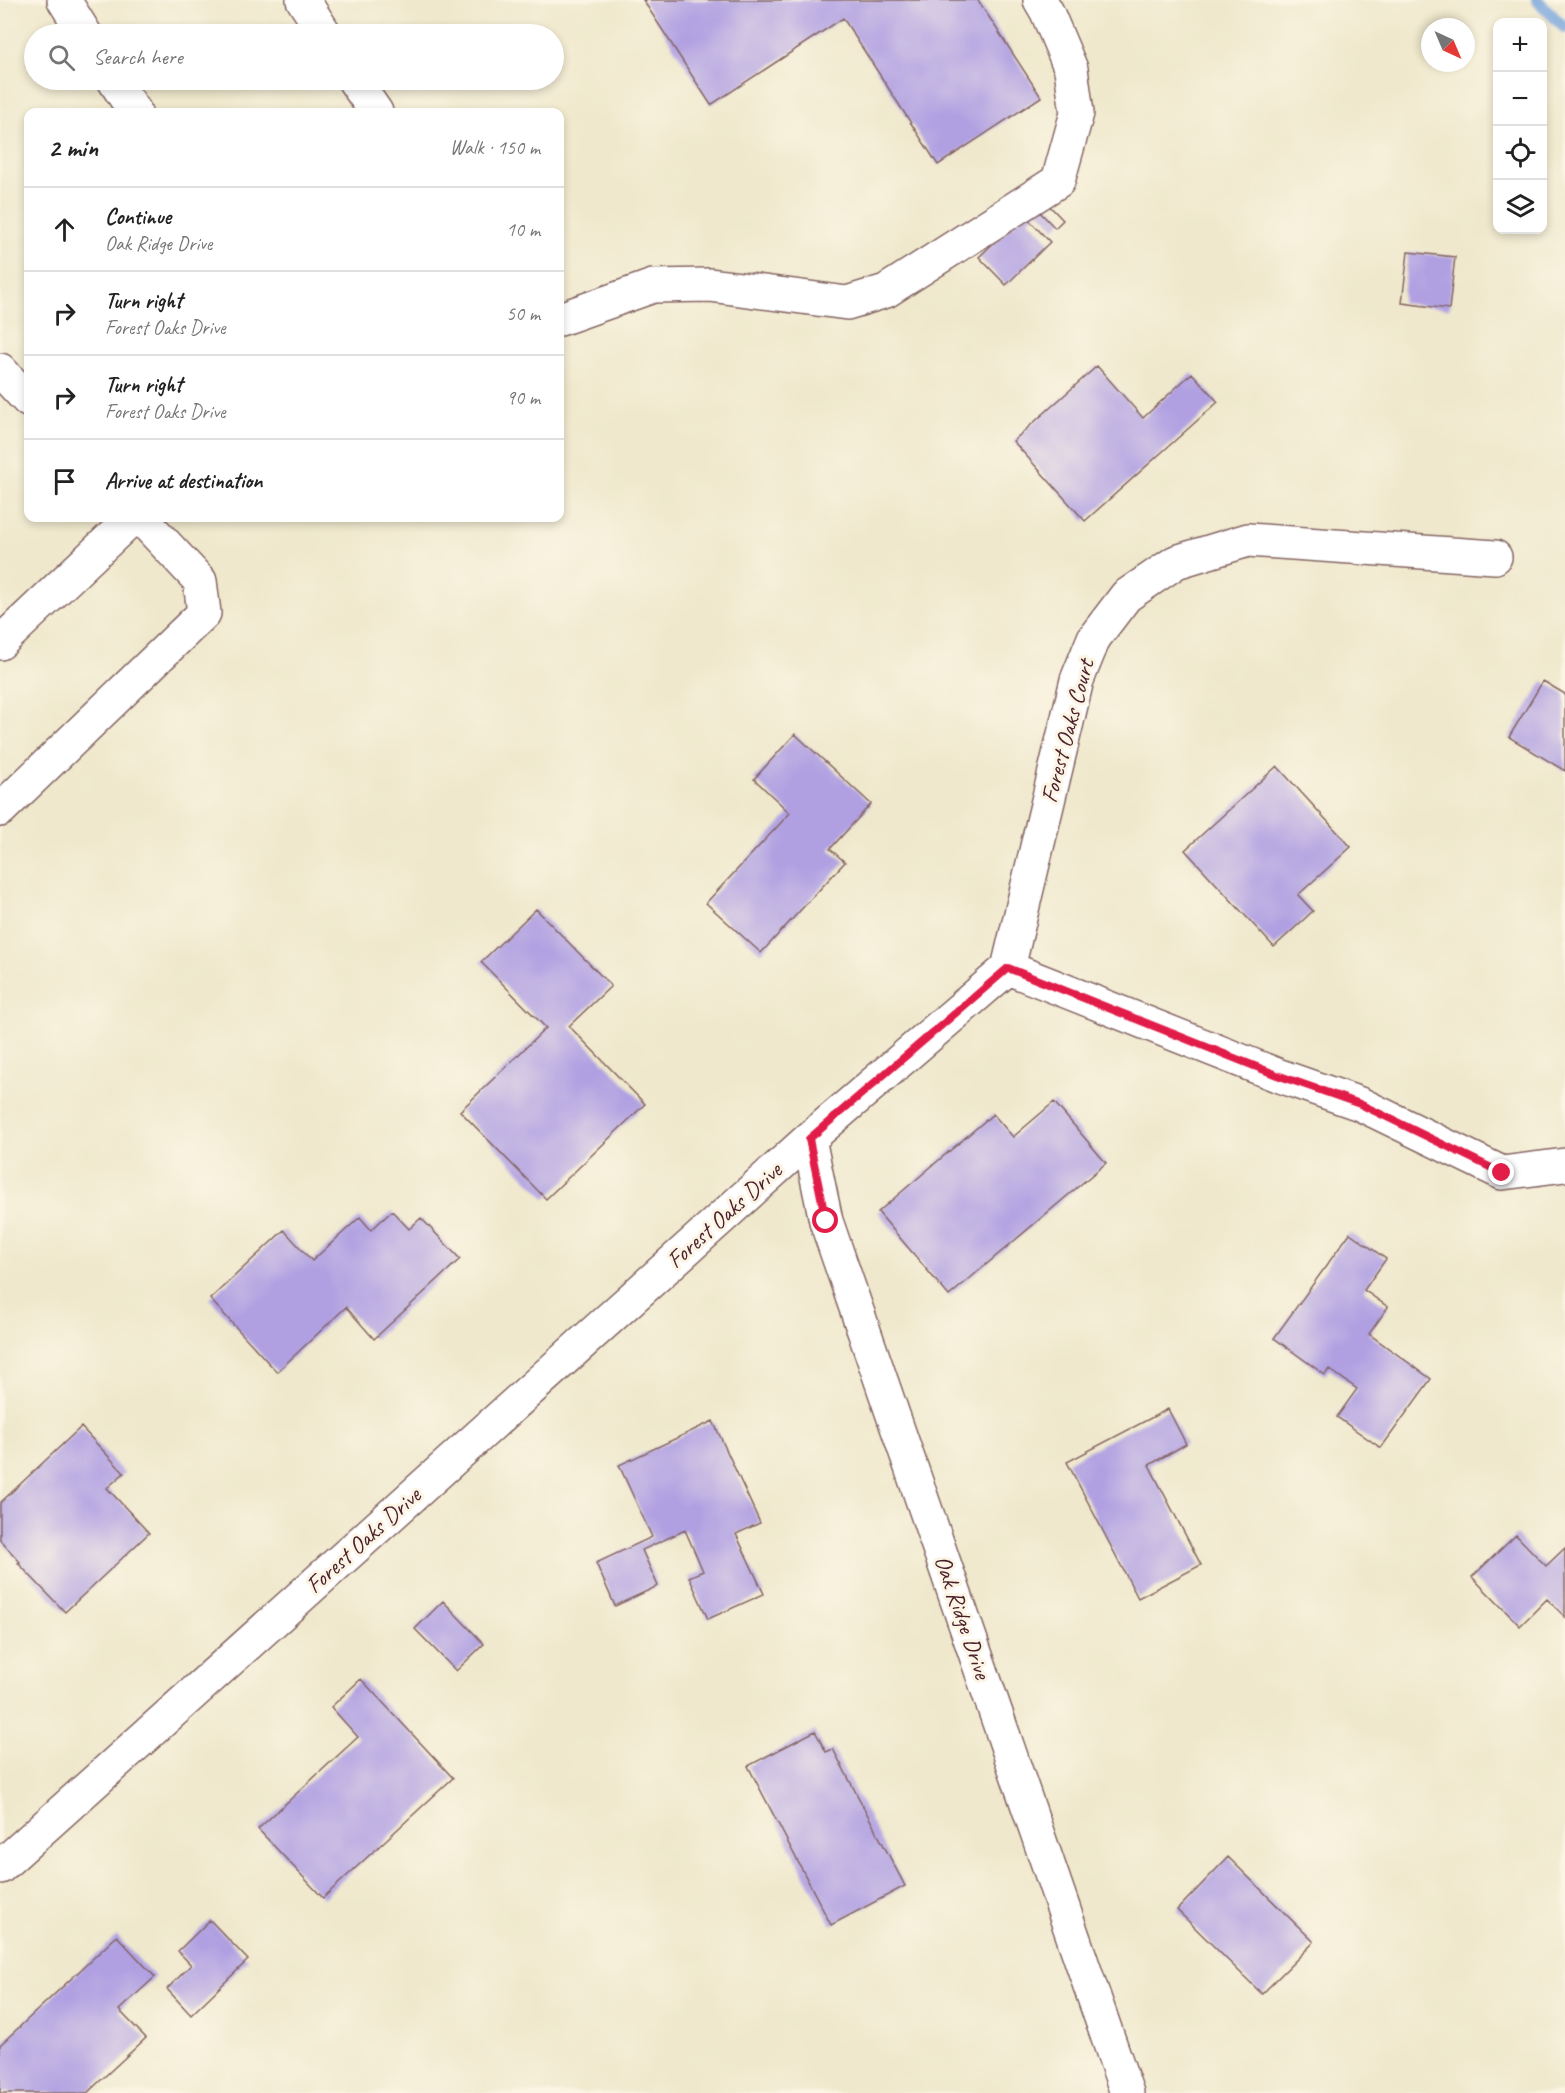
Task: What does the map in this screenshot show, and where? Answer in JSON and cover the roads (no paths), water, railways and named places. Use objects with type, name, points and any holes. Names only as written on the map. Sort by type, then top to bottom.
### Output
[{"type":"street","points":[[63,0],[79,24]]},
{"type":"street","points":[[305,0],[319,24]]},
{"type":"street","points":[[564,318],[652,286],[710,285],[847,303],[886,291],[1058,181],[1077,113],[1071,69],[1040,0]]},
{"type":"street","points":[[121,90],[132,108]]},
{"type":"street","points":[[361,90],[373,108]]},
{"type":"street","points":[[0,370],[24,396]]},
{"type":"street","points":[[0,643],[128,522]]},
{"type":"street","points":[[0,810],[204,613],[200,581],[145,522]]},
{"type":"street","name":"Forest Oaks Court","points":[[1008,968],[1077,680],[1094,638],[1126,596],[1176,562],[1248,540],[1495,557]]},
{"type":"street","points":[[1008,968],[1277,1075],[1360,1104],[1502,1173],[1565,1165]]},
{"type":"street","name":"Forest Oaks Drive","points":[[0,1867],[809,1139],[1008,968]]},
{"type":"street","name":"Oak Ridge Drive","points":[[809,1139],[826,1221],[1127,2093]]},
{"type":"waterway","points":[[1537,0],[1565,28]]}]
